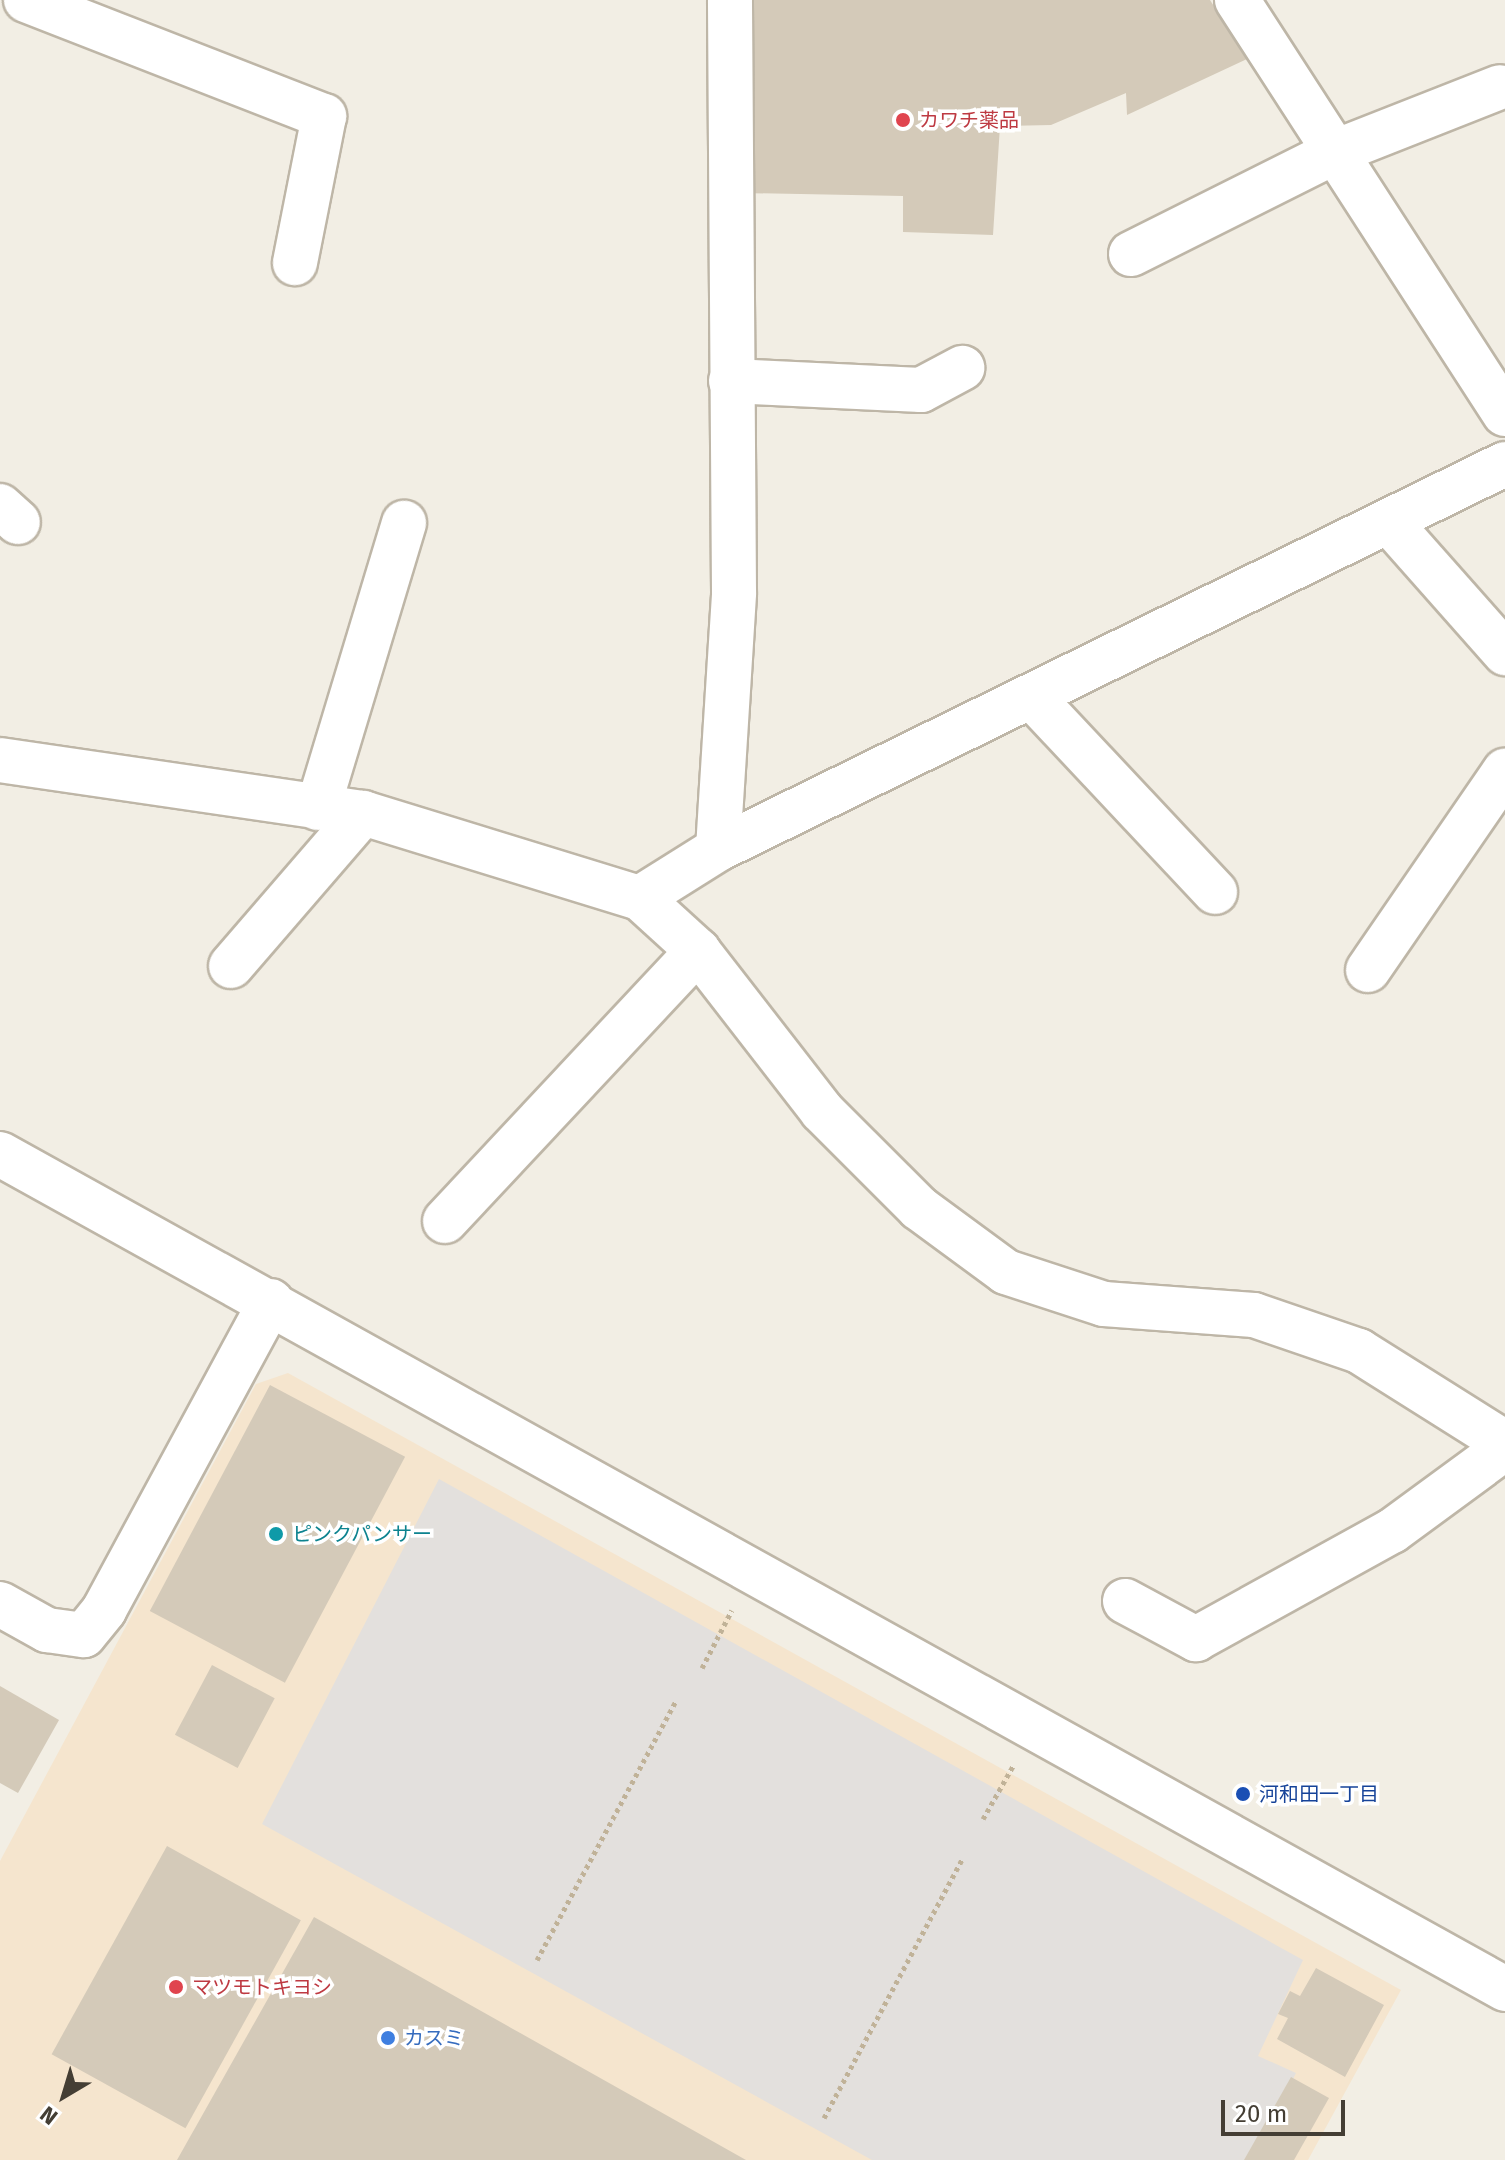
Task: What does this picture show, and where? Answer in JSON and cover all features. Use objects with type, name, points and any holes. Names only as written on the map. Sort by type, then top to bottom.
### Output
[{"type":"street","points":[[26,0],[324,116],[295,263]]},
{"type":"street","points":[[718,849],[734,592],[730,0]]},
{"type":"street","points":[[1237,0],[1505,414]]},
{"type":"street","points":[[1131,254],[1335,152],[1500,87]]},
{"type":"street","points":[[731,381],[921,390],[962,368]]},
{"type":"street","points":[[640,898],[718,849],[1033,698],[1505,464]]},
{"type":"street","points":[[318,808],[404,523]]},
{"type":"street","points":[[1390,523],[1505,653]]},
{"type":"street","points":[[1033,698],[1215,892]]},
{"type":"street","points":[[0,760],[363,813],[640,898],[698,951],[822,1111],[919,1208],[1006,1272],[1104,1304],[1254,1315],[1344,1345],[1505,1446],[1392,1531],[1196,1639],[1125,1601]]},
{"type":"street","points":[[1368,970],[1505,771]]},
{"type":"street","points":[[231,966],[363,813]]},
{"type":"street","points":[[445,1221],[698,951]]},
{"type":"street","points":[[0,1154],[271,1301],[1505,1989]]},
{"type":"street","points":[[0,1604],[47,1630],[84,1635],[104,1610],[271,1301]]},
{"type":"path","points":[[702,1668],[732,1610]]},
{"type":"path","points":[[537,1960],[676,1701]]},
{"type":"path","points":[[983,1819],[1013,1766]]},
{"type":"path","points":[[824,2118],[962,1860]]},
{"type":"shaded area","points":[[288,1373],[1401,1990],[1308,2160],[0,2160],[0,1861],[256,1384]]},
{"type":"shaded area","points":[[439,1479],[1303,1960],[1258,2056],[1296,2073],[1252,2160],[872,2160],[262,1824]]},
{"type":"building","name":"カワチ薬品","points":[[745,0],[1210,0],[1247,59],[1127,115],[1126,93],[1051,125],[1000,126],[993,235],[903,232],[903,196],[742,193]]},
{"type":"building","name":"ピンクパンサー","points":[[270,1385],[405,1457],[285,1683],[150,1611]]},
{"type":"building","points":[[212,1665],[275,1698],[238,1768],[175,1735]]},
{"type":"building","points":[[0,1686],[59,1720],[18,1793],[0,1783]]},
{"type":"building","name":"マツモトキヨシ","points":[[167,1846],[301,1920],[185,2128],[52,2054]]},
{"type":"building","name":"カスミ","points":[[314,1917],[746,2160],[177,2160]]},
{"type":"building","points":[[1316,1968],[1384,2005],[1345,2077],[1277,2039],[1288,2018],[1278,2014],[1290,1991],[1300,1996]]},
{"type":"building","points":[[1291,2077],[1329,2098],[1294,2160],[1244,2160]]},
{"type":"place","name":"カワチ薬品","points":[[903,120]]},
{"type":"place","name":"ピンクパンサー","points":[[276,1534]]},
{"type":"place","name":"河和田一丁目","points":[[1243,1794]]},
{"type":"place","name":"マツモトキヨシ","points":[[176,1987]]},
{"type":"place","name":"カスミ","points":[[388,2038]]}]
